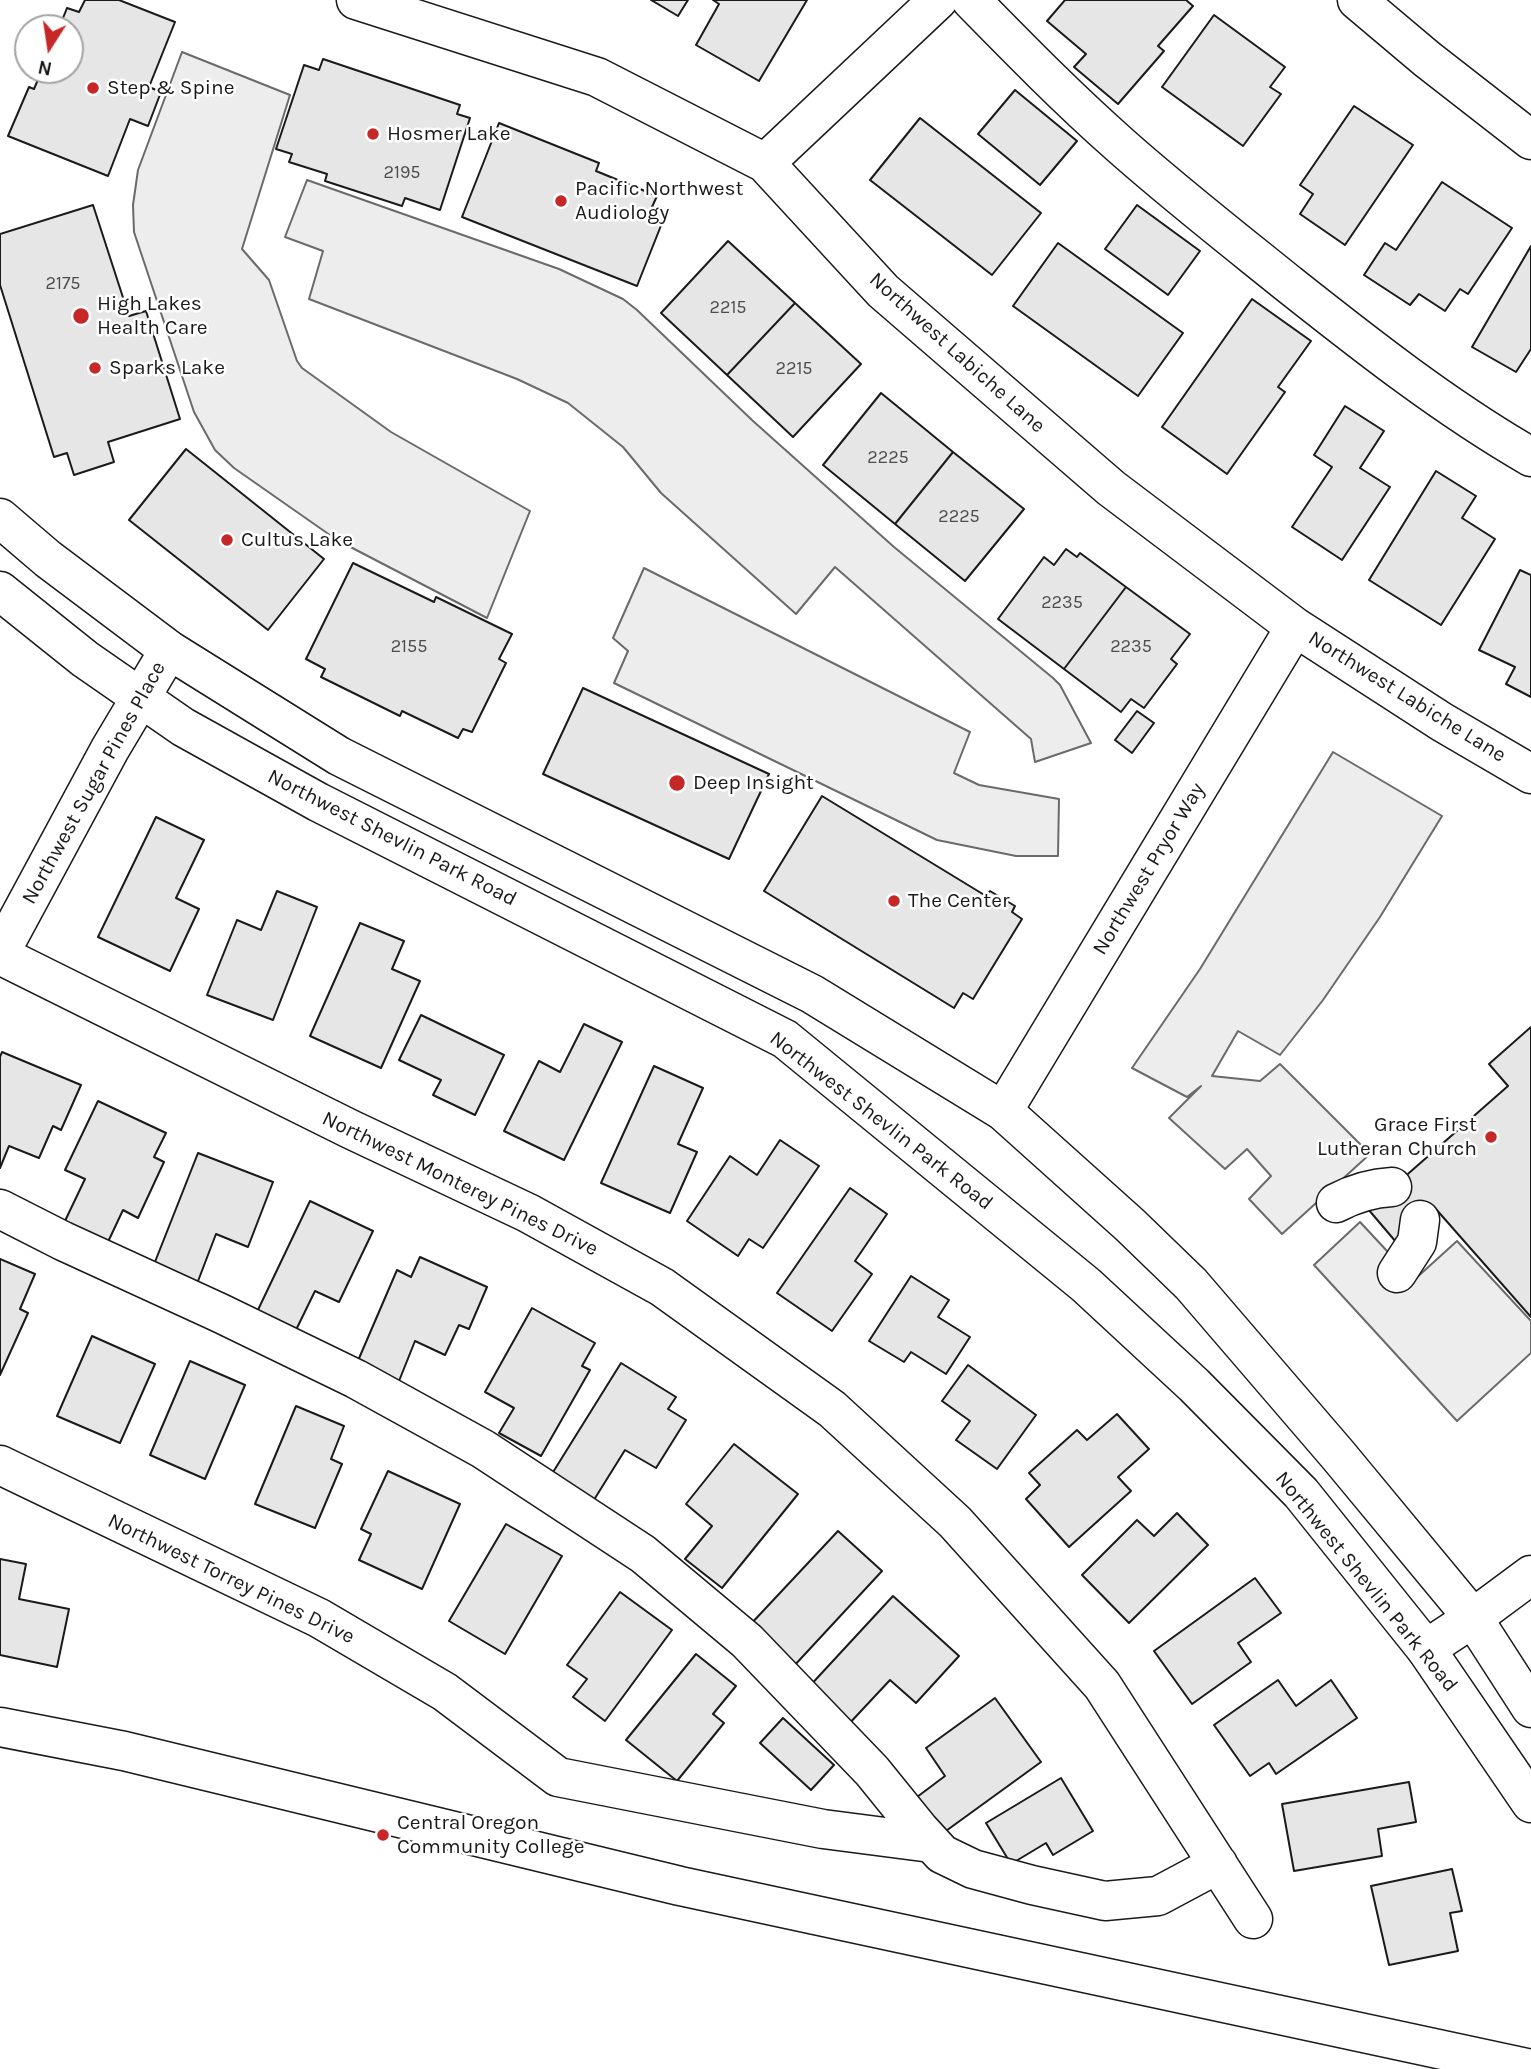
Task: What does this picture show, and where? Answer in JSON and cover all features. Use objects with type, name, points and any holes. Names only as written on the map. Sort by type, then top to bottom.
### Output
[{"type":"street","name":"Northwest Labiche Lane","points":[[356,0],[597,77],[765,163],[883,291],[1111,488],[1295,627],[1442,722],[1531,774]]},
{"type":"street","points":[[765,163],[938,0]]},
{"type":"street","points":[[971,0],[1119,144],[1211,221],[1356,337],[1492,435],[1531,457]]},
{"type":"street","points":[[1357,0],[1531,140]]},
{"type":"street","points":[[0,518],[58,568],[169,650],[339,755],[812,994],[1003,1111],[1130,1225],[1191,1284],[1473,1618],[1531,1708]]},
{"type":"street","name":"Northwest Shevlin Park Road","points":[[0,592],[85,659],[183,727],[318,802],[785,1039],[1086,1285],[1194,1385],[1301,1493],[1426,1649],[1531,1803]]},
{"type":"street","name":"Northwest Pryor Way","points":[[1003,1111],[1295,627]]},
{"type":"street","name":"Northwest Sugar Pines Place","points":[[0,954],[139,698],[169,650]]},
{"type":"street","name":"Northwest Monterey Pines Drive","points":[[0,954],[337,1123],[528,1213],[662,1287],[832,1409],[955,1522],[1102,1685],[1254,1919]]},
{"type":"street","points":[[1336,1203],[1356,1193],[1392,1187]]},
{"type":"street","points":[[0,1209],[356,1379],[484,1448],[643,1554],[747,1641],[872,1771],[942,1854],[973,1869],[1105,1901],[1158,1896],[1218,1864]]},
{"type":"street","points":[[1397,1273],[1417,1242],[1420,1220]]},
{"type":"street","name":"Northwest Torrey Pines Drive","points":[[0,1465],[319,1618],[445,1692],[558,1777],[823,1829],[931,1843]]},
{"type":"street","points":[[1426,1649],[1531,1575]]},
{"type":"street","points":[[0,1727],[124,1751],[680,1886],[1531,2069]]},
{"type":"shaded area","points":[[182,52],[290,95],[242,249],[269,280],[297,361],[302,368],[391,432],[530,511],[487,618],[337,540],[234,468],[215,450],[194,412],[134,232],[133,205],[138,170]]},
{"type":"shaded area","points":[[307,180],[559,269],[623,299],[753,421],[894,547],[1053,678],[1060,685],[1091,743],[1035,762],[1031,739],[835,567],[796,614],[661,493],[623,447],[568,403],[517,379],[309,299],[323,251],[285,237]]},
{"type":"shaded area","points":[[644,568],[970,732],[954,773],[979,785],[1059,799],[1058,856],[1016,856],[937,840],[614,683],[628,651],[613,638]]},
{"type":"shaded area","points":[[1333,752],[1442,816],[1380,917],[1323,1000],[1280,1055],[1238,1031],[1212,1076],[1260,1081],[1280,1064],[1370,1154],[1282,1234],[1249,1199],[1271,1176],[1247,1149],[1225,1169],[1169,1118],[1201,1086],[1187,1097],[1132,1068],[1200,969]]},
{"type":"shaded area","points":[[1360,1222],[1414,1280],[1457,1241],[1531,1321],[1531,1353],[1457,1421],[1314,1265]]},
{"type":"building","name":"Step & Spine","points":[[85,0],[119,0],[175,22],[149,87],[161,92],[148,126],[130,119],[108,176],[8,136],[29,87],[34,89],[36,84],[84,84],[84,14],[65,14],[67,8],[79,12]]},
{"type":"building","points":[[651,0],[688,0],[678,16]]},
{"type":"building","points":[[713,0],[807,0],[759,81],[696,45],[719,4]]},
{"type":"building","points":[[1065,0],[1186,0],[1193,6],[1158,46],[1164,51],[1118,104],[1074,67],[1086,54],[1047,21]]},
{"type":"building","points":[[1214,15],[1285,67],[1270,87],[1281,94],[1243,146],[1162,87]]},
{"type":"building","name":"Hosmer Lake","points":[[323,59],[460,105],[457,114],[470,118],[440,210],[405,198],[402,206],[325,181],[327,174],[289,162],[292,154],[276,149],[304,65],[319,70]]},
{"type":"building","points":[[1015,90],[1077,141],[1040,185],[978,134]]},
{"type":"building","points":[[1354,106],[1413,145],[1345,245],[1300,214],[1313,194],[1300,185]]},
{"type":"building","points":[[920,118],[1041,213],[992,275],[870,180]]},
{"type":"building","name":"Pacific Northwest Audiology","points":[[499,123],[599,163],[596,171],[657,196],[652,207],[666,213],[637,286],[462,217]]},
{"type":"building","points":[[1442,182],[1512,228],[1468,294],[1460,289],[1445,311],[1419,294],[1410,305],[1364,275],[1385,243],[1396,250]]},
{"type":"building","name":"Sparks Lake","points":[[93,205],[129,316],[146,311],[180,419],[108,442],[114,462],[74,475],[67,453],[54,457],[0,285],[0,234]]},
{"type":"building","points":[[1137,205],[1200,251],[1168,295],[1105,249]]},
{"type":"building","points":[[728,241],[795,303],[727,375],[661,313]]},
{"type":"building","points":[[1058,243],[1183,333],[1138,396],[1013,306]]},
{"type":"building","points":[[1531,246],[1531,349],[1516,372],[1472,347]]},
{"type":"building","points":[[1252,299],[1311,341],[1278,387],[1285,392],[1227,474],[1162,427]]},
{"type":"building","points":[[795,303],[861,364],[793,437],[727,375]]},
{"type":"building","points":[[881,393],[953,452],[895,524],[823,465]]},
{"type":"building","points":[[1345,406],[1384,431],[1360,468],[1390,487],[1342,560],[1292,527],[1332,467],[1314,455]]},
{"type":"building","name":"Cultus Lake","points":[[186,449],[324,559],[268,630],[129,520]]},
{"type":"building","points":[[953,452],[1024,509],[965,581],[895,524]]},
{"type":"building","points":[[1436,471],[1476,496],[1462,518],[1495,539],[1441,625],[1369,580]]},
{"type":"building","points":[[1066,549],[1077,557],[1080,553],[1126,587],[1064,669],[998,619],[1044,557],[1054,565]]},
{"type":"building","points":[[353,563],[434,602],[436,597],[512,634],[499,659],[506,663],[472,732],[463,729],[458,738],[402,711],[400,716],[321,677],[325,669],[306,659]]},
{"type":"building","points":[[1520,570],[1531,575],[1531,697],[1506,684],[1515,667],[1479,650]]},
{"type":"building","points":[[1126,587],[1190,634],[1171,659],[1177,664],[1144,708],[1131,699],[1121,712],[1064,669]]},
{"type":"building","points":[[583,688],[769,774],[729,859],[543,774]]},
{"type":"building","points":[[1137,711],[1154,723],[1132,753],[1115,740]]},
{"type":"building","name":"The Center","points":[[822,796],[986,896],[990,891],[1015,906],[1012,912],[1022,919],[973,999],[963,993],[954,1008],[764,891]]},
{"type":"building","points":[[156,817],[204,840],[176,898],[199,909],[170,971],[98,937]]},
{"type":"building","points":[[277,891],[317,907],[273,1020],[207,995],[237,920],[261,930]]},
{"type":"building","points":[[360,923],[404,941],[392,969],[420,981],[381,1068],[310,1036]]},
{"type":"building","points":[[421,1015],[504,1055],[475,1115],[433,1095],[441,1080],[399,1060]]},
{"type":"building","points":[[584,1024],[622,1042],[564,1160],[504,1131],[539,1061],[560,1072]]},
{"type":"building","name":"Grace First Lutheran Church","points":[[1531,1027],[1531,1317],[1435,1208],[1396,1242],[1368,1209],[1508,1086],[1489,1064]]},
{"type":"building","points":[[2,1052],[81,1085],[61,1130],[53,1126],[39,1158],[9,1146],[0,1168],[0,1057]]},
{"type":"building","points":[[654,1066],[703,1088],[678,1144],[697,1152],[670,1213],[601,1183]]},
{"type":"building","points":[[98,1101],[166,1133],[154,1157],[164,1162],[138,1218],[123,1210],[107,1244],[64,1223],[85,1179],[65,1170]]},
{"type":"building","points":[[780,1140],[819,1166],[763,1248],[749,1239],[738,1256],[687,1221],[730,1156],[757,1175]]},
{"type":"building","points":[[198,1153],[273,1182],[248,1247],[216,1234],[195,1289],[151,1272]]},
{"type":"building","points":[[850,1188],[887,1214],[855,1261],[872,1274],[832,1331],[777,1293]]},
{"type":"building","points":[[310,1201],[373,1231],[339,1302],[315,1291],[295,1332],[256,1314]]},
{"type":"building","points":[[420,1257],[487,1287],[469,1329],[459,1325],[445,1355],[415,1341],[399,1381],[357,1363],[397,1270],[411,1277]]},
{"type":"building","points":[[0,1259],[35,1274],[20,1309],[28,1313],[0,1375]]},
{"type":"building","points":[[911,1276],[949,1300],[938,1317],[970,1337],[946,1374],[911,1352],[904,1362],[869,1341]]},
{"type":"building","points":[[532,1308],[595,1343],[582,1366],[590,1370],[541,1456],[499,1433],[514,1408],[485,1392]]},
{"type":"building","points":[[92,1336],[155,1364],[120,1443],[57,1416]]},
{"type":"building","points":[[190,1361],[245,1385],[205,1479],[150,1455]]},
{"type":"building","points":[[621,1363],[676,1397],[668,1409],[686,1420],[656,1468],[625,1450],[592,1503],[550,1477]]},
{"type":"building","points":[[968,1365],[1036,1415],[997,1469],[956,1440],[970,1421],[942,1401]]},
{"type":"building","points":[[296,1406],[344,1426],[331,1459],[342,1464],[315,1528],[255,1504]]},
{"type":"building","points":[[1117,1414],[1149,1449],[1118,1477],[1131,1491],[1069,1547],[1026,1499],[1040,1485],[1029,1473],[1077,1430],[1087,1440]]},
{"type":"building","points":[[734,1444],[798,1494],[722,1588],[685,1559],[712,1526],[686,1504]]},
{"type":"building","points":[[388,1471],[460,1504],[422,1589],[359,1560],[371,1534],[361,1529]]},
{"type":"building","points":[[1177,1513],[1208,1545],[1129,1623],[1082,1575],[1137,1520],[1154,1536]]},
{"type":"building","points":[[506,1524],[562,1556],[505,1654],[449,1621]]},
{"type":"building","points":[[838,1531],[882,1571],[793,1667],[749,1626]]},
{"type":"building","points":[[0,1559],[26,1564],[19,1599],[69,1609],[57,1667],[0,1655]]},
{"type":"building","points":[[1255,1578],[1281,1613],[1238,1643],[1251,1662],[1192,1704],[1154,1651]]},
{"type":"building","points":[[620,1592],[672,1630],[605,1721],[573,1697],[587,1679],[567,1665]]},
{"type":"building","points":[[893,1596],[959,1656],[916,1703],[890,1680],[847,1726],[807,1689]]},
{"type":"building","points":[[696,1654],[736,1686],[713,1714],[724,1723],[677,1781],[626,1740]]},
{"type":"building","points":[[1278,1680],[1296,1706],[1331,1680],[1357,1718],[1276,1774],[1269,1763],[1250,1776],[1214,1725]]},
{"type":"building","points":[[995,1698],[1041,1762],[939,1836],[913,1800],[945,1776],[926,1748]]},
{"type":"building","points":[[783,1718],[834,1765],[811,1790],[760,1743]]},
{"type":"building","points":[[1061,1778],[1093,1831],[1053,1855],[1046,1843],[1011,1864],[986,1823]]},
{"type":"building","points":[[1409,1782],[1416,1822],[1378,1829],[1382,1856],[1294,1871],[1282,1804]]},
{"type":"building","points":[[1452,1869],[1462,1911],[1450,1913],[1458,1951],[1389,1965],[1371,1886]]},
{"type":"place","name":"Step & Spine","points":[[93,88]]},
{"type":"place","name":"Hosmer Lake","points":[[373,134]]},
{"type":"place","name":"Pacific Northwest Audiology","points":[[561,201]]},
{"type":"place","name":"High Lakes Health Care","points":[[81,316]]},
{"type":"place","name":"Sparks Lake","points":[[95,368]]},
{"type":"place","name":"Cultus Lake","points":[[227,540]]},
{"type":"place","name":"Deep Insight","points":[[677,783]]},
{"type":"place","name":"The Center","points":[[894,901]]},
{"type":"place","name":"Grace First Lutheran Church","points":[[1491,1137]]},
{"type":"place","name":"Central Oregon Community College","points":[[383,1835]]}]
